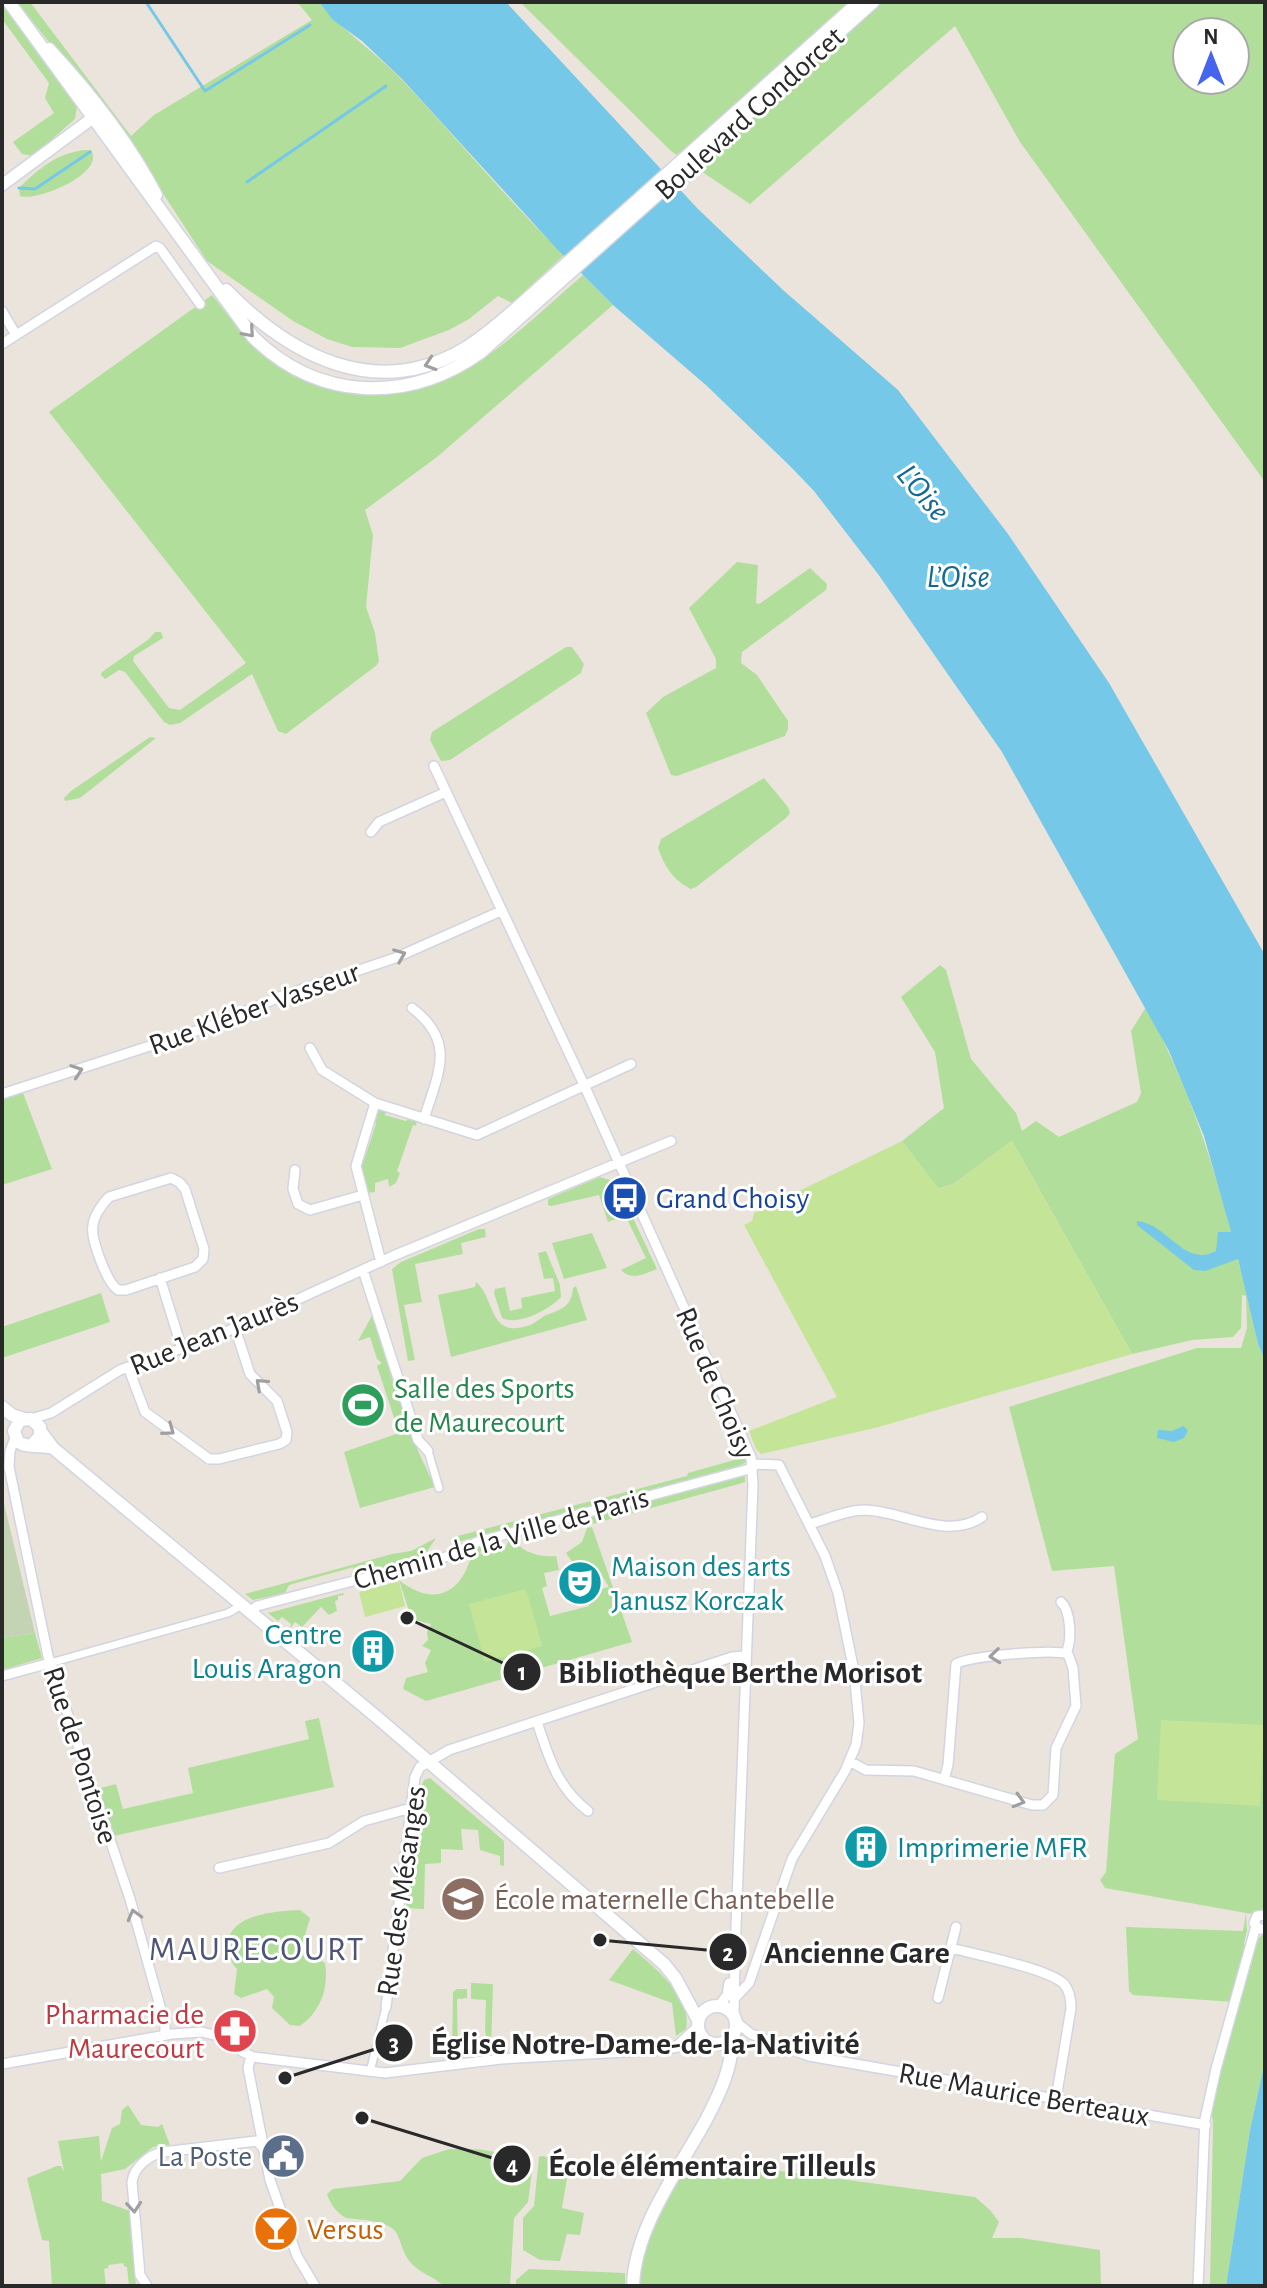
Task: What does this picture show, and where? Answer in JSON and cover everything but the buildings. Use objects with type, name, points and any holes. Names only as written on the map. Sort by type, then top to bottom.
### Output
[{"type":"main road","points":[[9,2],[146,176],[174,226],[239,320],[268,351],[302,372],[345,386],[369,388],[402,387],[443,375],[481,352],[522,310],[622,220]]},
{"type":"main road","name":"Boulevard Condorcet","points":[[622,220],[859,2]]},
{"type":"main road","name":"Boulevard Condorcet","points":[[622,220],[873,2]]},
{"type":"main road","points":[[204,268],[279,338],[325,360],[363,370],[408,370],[442,360],[476,342],[522,310]]},
{"type":"main road","points":[[2,1407],[34,1424],[53,1448],[428,1761],[667,1967],[698,2024],[700,2035],[724,2056],[727,2073]]},
{"type":"main road","points":[[2,1415],[22,1440],[53,1448]]},
{"type":"main road","points":[[22,1440],[18,1422],[34,1424]]},
{"type":"main road","points":[[22,1440],[39,1440],[34,1424]]},
{"type":"main road","points":[[633,2286],[637,2256],[647,2229],[719,2095],[727,2073],[735,2019],[727,2008],[696,1999],[677,1981]]},
{"type":"main road","points":[[698,2024],[703,2012],[715,2006]]},
{"type":"main road","points":[[712,2044],[732,2037]]},
{"type":"street","points":[[2,185],[96,115]]},
{"type":"street","points":[[2,344],[156,246],[200,304]]},
{"type":"street","points":[[2,311],[16,335]]},
{"type":"street","name":"Rue de Choisy","points":[[434,766],[585,1087],[744,1437],[753,1466],[732,1985],[735,2019]]},
{"type":"street","points":[[371,832],[379,822],[446,792]]},
{"type":"street","name":"Rue Kléber Vasseur","points":[[2,1094],[208,1027],[282,996],[395,958],[501,911]]},
{"type":"street","points":[[412,1008],[431,1022],[443,1058],[424,1119]]},
{"type":"street","points":[[310,1048],[322,1070],[375,1103],[477,1135],[631,1064]]},
{"type":"street","points":[[375,1103],[356,1162],[356,1172],[381,1262]]},
{"type":"street","points":[[618,1162],[671,1141]]},
{"type":"street","name":"Rue Jean Jaurès","points":[[34,1424],[128,1367],[235,1328],[381,1262],[618,1162]]},
{"type":"street","points":[[295,1170],[293,1189],[298,1204],[310,1210],[363,1195]]},
{"type":"street","points":[[171,1178],[185,1189],[204,1256],[198,1266],[160,1278],[126,1290],[115,1288],[108,1279],[92,1228],[109,1197],[171,1178]]},
{"type":"street","points":[[363,1270],[418,1440],[428,1451],[439,1488]]},
{"type":"street","points":[[160,1278],[182,1349]]},
{"type":"street","points":[[128,1367],[145,1412],[209,1459],[279,1444],[286,1440],[287,1432],[277,1401],[250,1374],[235,1328]]},
{"type":"street","name":"Rue de Pontoise","points":[[22,1440],[10,1451],[9,1467],[50,1663],[130,1899],[166,2028],[161,2037]]},
{"type":"street","name":"Chemin de la Ville de Paris","points":[[50,1663],[449,1556],[477,1542],[753,1466],[779,1465],[810,1524]]},
{"type":"street","points":[[734,1999],[749,1980],[792,1859],[825,1807],[857,1740],[859,1723],[854,1671],[838,1593],[810,1524],[861,1510],[943,1527],[970,1525],[982,1517]]},
{"type":"street","points":[[1061,1602],[1067,1609],[1069,1647],[1066,1653]]},
{"type":"street","points":[[849,1761],[866,1770],[914,1771],[1040,1806],[1052,1798],[1056,1748],[1076,1706],[1072,1662],[1066,1653]]},
{"type":"street","points":[[944,1780],[948,1765],[956,1664],[965,1659],[1066,1653]]},
{"type":"street","points":[[428,1761],[449,1750],[732,1657],[745,1656]]},
{"type":"street","points":[[2,1676],[50,1663]]},
{"type":"street","points":[[537,1722],[553,1771],[564,1788],[588,1811]]},
{"type":"street","name":"Rue des Mésanges","points":[[370,2072],[386,2007],[415,1777],[420,1767],[428,1761]]},
{"type":"street","points":[[219,1868],[329,1843],[364,1821],[411,1808]]},
{"type":"street","points":[[1198,2286],[1206,2125],[1216,2069],[1259,1930],[1254,1920],[1263,1912]]},
{"type":"street","points":[[938,1998],[956,1927]]},
{"type":"street","points":[[951,1948],[1048,1974],[1065,1985],[1071,1998],[1071,2008],[1056,2099]]},
{"type":"street","points":[[732,1985],[749,1980]]},
{"type":"street","name":"Rue de Choisy","points":[[715,2006],[732,1985]]},
{"type":"street","points":[[163,2017],[173,2027],[230,2039],[238,2048],[256,2057],[385,2073],[541,2055],[672,2049],[712,2044]]},
{"type":"street","name":"Rue Maurice Berteaux","points":[[735,2019],[751,2034]]},
{"type":"street","points":[[672,2049],[690,2036],[698,2024]]},
{"type":"street","points":[[2,2064],[202,2032]]},
{"type":"street","name":"Rue Maurice Berteaux","points":[[732,2037],[739,2033],[751,2034],[809,2056],[1206,2125]]},
{"type":"street","points":[[256,2057],[248,2068],[270,2180],[302,2267],[315,2286]]},
{"type":"street","points":[[254,2141],[260,2130]]},
{"type":"street","points":[[147,2286],[140,2275],[132,2182],[137,2169],[155,2154],[163,2152],[254,2141],[263,2148]]},
{"type":"green space","points":[[2,2],[77,107],[75,119],[33,156],[22,154],[13,142],[54,113],[45,98],[49,83],[2,19]]},
{"type":"green space","points":[[17,2],[30,2],[131,136],[154,115],[312,20],[297,2],[319,2],[404,82],[564,255],[512,303],[498,296],[449,330],[400,348],[352,347],[327,339],[293,321],[207,261],[132,146]]},
{"type":"green space","points":[[520,2],[1265,2],[1265,482],[1020,142],[955,26],[750,204],[671,151]]},
{"type":"green space","points":[[91,150],[93,159],[79,177],[40,195],[20,196],[19,188],[41,168],[57,158]]},
{"type":"green space","points":[[583,275],[613,305],[437,457],[365,510],[373,535],[366,607],[375,633],[377,665],[286,734],[278,731],[252,674],[180,723],[170,725],[164,722],[125,672],[119,670],[105,679],[101,675],[155,632],[161,632],[163,638],[134,656],[133,661],[169,708],[180,710],[246,663],[49,412],[212,295],[251,342],[278,366],[326,388],[379,393],[432,384],[480,361]]},
{"type":"green space","points":[[737,562],[758,565],[756,603],[759,604],[810,568],[827,584],[826,590],[742,652],[741,663],[757,675],[788,721],[788,729],[785,736],[677,776],[671,775],[646,713],[663,697],[716,668],[716,659],[689,608]]},
{"type":"green space","points":[[566,647],[572,647],[584,664],[581,673],[450,760],[441,761],[430,740],[432,732]]},
{"type":"green space","points":[[150,737],[156,738],[80,798],[65,801],[64,798],[71,791]]},
{"type":"green space","points":[[764,778],[788,807],[790,813],[786,818],[696,887],[691,889],[679,881],[670,872],[658,848],[661,839]]},
{"type":"green space","points":[[940,965],[946,970],[971,1059],[1016,1113],[1022,1131],[1036,1121],[1059,1137],[1137,1102],[1141,1093],[1131,1031],[1146,1007],[1185,1089],[1200,1131],[1226,1213],[1258,1344],[1265,1360],[1265,1916],[1105,1888],[1100,1880],[1106,1872],[1115,1754],[1138,1739],[1114,1566],[1052,1571],[1009,1407],[1197,1348],[1241,1348],[1247,1328],[1246,1296],[1242,1295],[1241,1328],[1233,1337],[1192,1340],[1132,1354],[1012,1141],[953,1184],[938,1189],[902,1141],[944,1108],[935,1052],[901,997]]},
{"type":"green space","points":[[23,1093],[52,1169],[2,1185],[2,1098]]},
{"type":"green space","points":[[390,1108],[384,1115],[406,1121],[412,1115],[417,1120],[416,1126],[413,1125],[397,1171],[400,1173],[396,1183],[389,1187],[388,1179],[375,1183],[375,1192],[366,1193],[356,1166],[359,1153],[364,1160],[376,1124],[371,1116],[373,1109]]},
{"type":"green space","points":[[902,1141],[939,1189],[953,1184],[1012,1141],[1132,1354],[875,1428],[761,1454],[749,1431],[837,1397],[744,1225],[752,1221],[754,1213]]},
{"type":"green space","points":[[600,1177],[616,1182],[657,1269],[634,1276],[621,1270],[646,1258],[625,1215],[608,1222],[599,1195],[548,1205],[548,1199]]},
{"type":"green space","points":[[485,1229],[486,1237],[461,1243],[463,1254],[415,1264],[422,1302],[404,1305],[415,1360],[408,1361],[392,1269],[401,1262]]},
{"type":"green space","points":[[592,1233],[607,1268],[564,1279],[552,1243]]},
{"type":"green space","points":[[546,1251],[560,1285],[561,1297],[533,1315],[516,1320],[502,1318],[495,1289],[505,1287],[510,1311],[522,1308],[521,1298],[555,1291],[553,1278],[544,1279],[538,1253]]},
{"type":"green space","points":[[476,1282],[494,1315],[505,1327],[530,1325],[563,1308],[576,1286],[587,1320],[451,1357],[438,1295],[475,1287]]},
{"type":"green space","points":[[101,1293],[110,1322],[2,1358],[2,1327]]},
{"type":"green space","points":[[374,1312],[418,1451],[435,1487],[360,1508],[344,1452],[399,1433],[377,1366],[382,1363],[377,1359],[370,1337],[358,1341]]},
{"type":"green space","points":[[745,1457],[746,1462],[741,1465],[677,1483],[670,1489],[667,1486],[457,1542],[450,1538],[687,1476],[688,1473]]},
{"type":"green space","points":[[745,1475],[745,1482],[739,1484],[589,1525],[577,1519]]},
{"type":"green space","points":[[2,1495],[35,1633],[2,1638]]},
{"type":"green space","points":[[592,1527],[632,1642],[426,1701],[403,1689],[406,1678],[428,1672],[425,1663],[431,1650],[422,1646],[428,1640],[427,1632],[431,1624],[415,1620],[413,1613],[410,1614],[399,1580],[421,1593],[442,1593],[465,1573],[470,1560],[460,1552],[484,1542],[480,1554],[506,1547],[510,1536],[521,1534],[516,1542],[524,1549],[539,1555],[556,1556],[559,1570],[544,1573],[547,1586],[542,1588],[550,1616],[589,1606],[586,1593],[609,1587],[601,1574],[595,1575],[594,1565],[589,1566],[585,1560],[573,1563],[566,1553],[582,1542],[587,1528]]},
{"type":"green space","points":[[436,1538],[424,1556],[391,1564],[383,1570],[378,1567],[351,1575],[354,1567],[289,1585],[285,1593],[253,1600],[245,1594],[411,1551]]},
{"type":"green space","points":[[399,1581],[405,1606],[365,1617],[359,1592]]},
{"type":"green space","points":[[526,1589],[542,1646],[485,1662],[469,1604]]},
{"type":"green space","points":[[343,1593],[335,1601],[337,1611],[329,1615],[321,1607],[302,1627],[295,1622],[289,1630],[291,1624],[282,1617],[278,1621],[268,1613]]},
{"type":"green space","points":[[35,1633],[42,1658],[2,1670],[2,1638]]},
{"type":"green space","points":[[319,1718],[334,1787],[114,1836],[97,1789],[116,1784],[123,1809],[193,1793],[188,1768],[309,1739],[305,1721]]},
{"type":"green space","points":[[1161,1720],[1264,1725],[1260,1806],[1157,1800]]},
{"type":"green space","points":[[430,1778],[504,1841],[504,1866],[500,1865],[500,1856],[480,1850],[478,1830],[461,1829],[463,1850],[441,1849],[441,1863],[425,1864],[424,1909],[406,1908],[421,1787],[424,1780]]},
{"type":"green space","points":[[300,1910],[310,1918],[303,1942],[305,1950],[325,1963],[326,1972],[322,1998],[300,2026],[290,2025],[272,2008],[274,1997],[267,1989],[241,1998],[234,1994],[237,1969],[228,1946],[230,1935],[244,1921],[267,1913]]},
{"type":"green space","points":[[1246,1913],[1244,1943],[1249,1953],[1234,2002],[1133,1995],[1129,1991],[1126,1927],[1243,1931]]},
{"type":"green space","points":[[1265,1932],[1265,2061],[1250,2130],[1226,2286],[1210,2286],[1211,2108],[1257,1940]]},
{"type":"green space","points":[[633,1949],[670,1984],[684,2006],[686,2029],[676,2036],[672,2003],[609,1980]]},
{"type":"green space","points":[[471,1983],[493,1984],[491,2047],[488,2047],[485,2030],[486,2000],[471,1999]]},
{"type":"green space","points":[[467,1989],[467,1998],[457,1999],[458,2053],[452,2055],[453,1992]]},
{"type":"green space","points":[[128,2105],[141,2125],[158,2127],[162,2124],[170,2145],[153,2147],[125,2169],[101,2174],[102,2201],[130,2211],[136,2286],[129,2286],[127,2267],[123,2263],[104,2269],[106,2286],[52,2286],[49,2241],[42,2240],[27,2178],[57,2166],[61,2166],[64,2172],[58,2141],[99,2136],[101,2161],[112,2128],[120,2124],[122,2110]]},
{"type":"green space","points":[[449,2149],[495,2152],[532,2172],[528,2202],[514,2218],[510,2286],[444,2286],[412,2264],[390,2227],[346,2218],[328,2198],[327,2194],[333,2189],[400,2181],[422,2158]]},
{"type":"green space","points":[[541,2156],[570,2161],[562,2208],[584,2213],[580,2235],[567,2234],[560,2261],[540,2260],[523,2250],[523,2218],[534,2206]]},
{"type":"green space","points":[[691,2159],[975,2197],[999,2222],[992,2238],[1021,2238],[1100,2250],[1101,2286],[639,2286],[651,2236]]},
{"type":"green space","points":[[529,2269],[625,2273],[625,2286],[516,2286],[516,2280]]},
{"type":"water","name":"L’Oise","points":[[319,2],[506,2],[698,209],[783,290],[898,390],[1008,534],[1109,683],[1265,955],[1265,1360],[1258,1344],[1238,1259],[1205,1271],[1194,1270],[1137,1225],[1137,1221],[1148,1224],[1185,1250],[1205,1255],[1216,1251],[1218,1232],[1231,1232],[1204,1136],[1169,1051],[1002,752],[878,574],[814,491],[707,386],[613,305],[556,248],[402,79],[362,41],[333,20]]},
{"type":"water","points":[[1183,1426],[1188,1430],[1184,1438],[1174,1442],[1157,1438],[1158,1430],[1172,1431]]},
{"type":"water","points":[[1265,2061],[1265,2286],[1226,2286],[1250,2130]]},
{"type":"waterway","points":[[146,2],[205,91],[310,25]]},
{"type":"waterway","points":[[247,182],[386,86]]},
{"type":"waterway","points":[[19,188],[35,189],[90,152]]},
{"type":"place","name":"Grand Choisy","points":[[625,1198]]},
{"type":"place","name":"Salle des Sports de Maurecourt","points":[[363,1405]]},
{"type":"place","name":"Maison des arts Janusz Korczak","points":[[580,1583]]},
{"type":"place","name":"Bibliothèque Berthe Morisot","points":[[407,1618]]},
{"type":"place","name":"Centre Louis Aragon","points":[[373,1651]]},
{"type":"place","name":"Imprimerie MFR","points":[[866,1847]]},
{"type":"place","name":"École maternelle Chantebelle","points":[[463,1899]]},
{"type":"place","name":"Ancienne Gare","points":[[600,1940]]},
{"type":"place","name":"Pharmacie de Maurecourt","points":[[235,2031]]},
{"type":"place","name":"Église Notre-Dame-de-la-Nativité","points":[[285,2078]]},
{"type":"place","name":"École élémentaire Tilleuls","points":[[362,2118]]},
{"type":"place","name":"La Poste","points":[[283,2156]]},
{"type":"place","name":"Versus","points":[[276,2229]]},
{"type":"district","name":"MAURECOURT","points":[[257,1948]]},
{"type":"water label","name":"L'Oise","points":[[924,492]]}]
